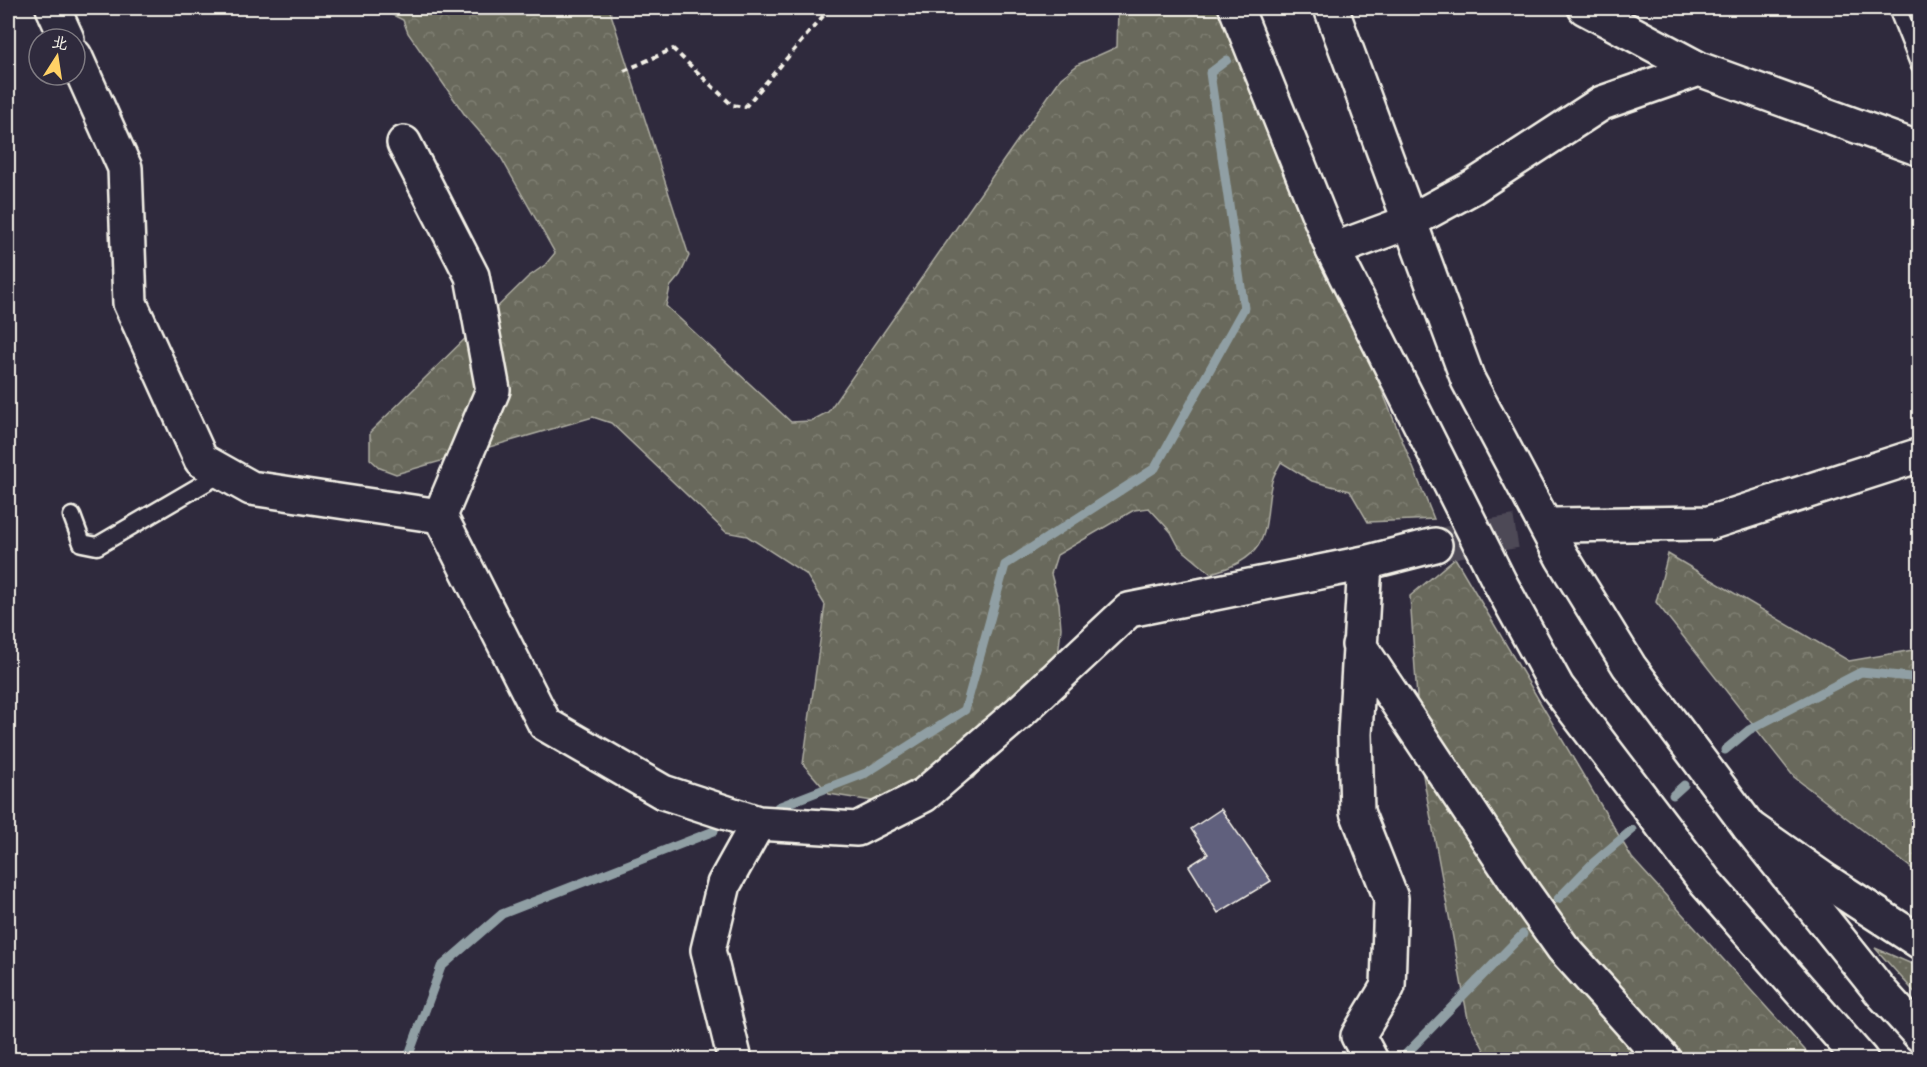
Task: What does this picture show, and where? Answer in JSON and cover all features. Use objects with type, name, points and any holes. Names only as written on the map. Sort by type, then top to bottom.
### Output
[{"type":"main road","points":[[53,8],[62,27]]},
{"type":"main road","points":[[1236,8],[1333,250],[1500,583],[1557,687],[1706,883],[1861,1059]]},
{"type":"main road","points":[[1331,8],[1468,380],[1562,557],[1629,666],[1749,827],[1881,992],[1920,1035]]},
{"type":"main road","points":[[1585,8],[1699,69],[1920,149]]},
{"type":"main road","points":[[1333,250],[1409,222],[1473,188],[1602,103],[1699,69]]},
{"type":"main road","points":[[87,83],[125,168],[130,303],[201,460],[252,488],[440,516]]},
{"type":"main road","points":[[404,142],[472,276],[493,390],[440,516],[545,724],[663,792],[758,823],[857,829],[924,795],[1020,712],[1129,610],[1365,563],[1435,545]]},
{"type":"main road","points":[[1555,525],[1709,523],[1920,454]]},
{"type":"main road","points":[[1365,563],[1355,734],[1356,812],[1391,898],[1388,986],[1358,1036],[1371,1059]]},
{"type":"main road","points":[[1359,645],[1563,948],[1664,1059]]},
{"type":"main road","points":[[735,1059],[708,950],[724,884],[758,823]]},
{"type":"main road","points":[[1749,827],[1826,881],[1920,942]]},
{"type":"lane","points":[[1898,8],[1920,66]]},
{"type":"lane","points":[[72,516],[82,543],[97,546],[222,472]]},
{"type":"path","points":[[624,71],[674,49],[732,105],[745,107],[830,8]]},
{"type":"green space","points":[[379,8],[609,8],[689,256],[680,275],[670,287],[666,306],[791,422],[811,421],[828,412],[1061,78],[1079,64],[1117,47],[1118,8],[1227,8],[1434,519],[1368,522],[1350,491],[1312,481],[1281,462],[1273,478],[1266,522],[1258,546],[1237,564],[1210,573],[1179,547],[1171,532],[1149,508],[1134,510],[1057,555],[1051,574],[1059,603],[1061,628],[1058,657],[1048,680],[973,778],[956,784],[916,808],[829,794],[803,764],[825,605],[806,574],[747,536],[726,532],[611,423],[593,417],[396,474],[380,468],[370,459],[370,432],[555,253],[499,154],[465,115],[408,33],[403,20]]},
{"type":"green space","points":[[1668,554],[1849,661],[1919,649],[1919,874],[1794,777],[1656,602]]},
{"type":"green space","points":[[1455,558],[1632,858],[1813,1059],[1489,1059],[1468,1019],[1422,770],[1410,596]]},
{"type":"green space","points":[[1875,948],[1919,967],[1919,997]]},
{"type":"building","points":[[1221,809],[1271,881],[1218,913],[1189,866],[1208,854],[1191,829]]},
{"type":"waterway","points":[[778,807],[866,773],[965,710],[1005,565],[1155,468],[1244,308],[1210,73],[1227,60]]},
{"type":"waterway","points":[[1725,750],[1749,730],[1861,672],[1920,678]]},
{"type":"waterway","points":[[1673,795],[1684,785]]},
{"type":"waterway","points":[[1558,899],[1593,863],[1632,830]]},
{"type":"waterway","points":[[407,1060],[441,967],[502,914],[714,831]]},
{"type":"waterway","points":[[1406,1054],[1523,934]]},
{"type":"tunnel","points":[[1435,545],[1555,525]]}]
